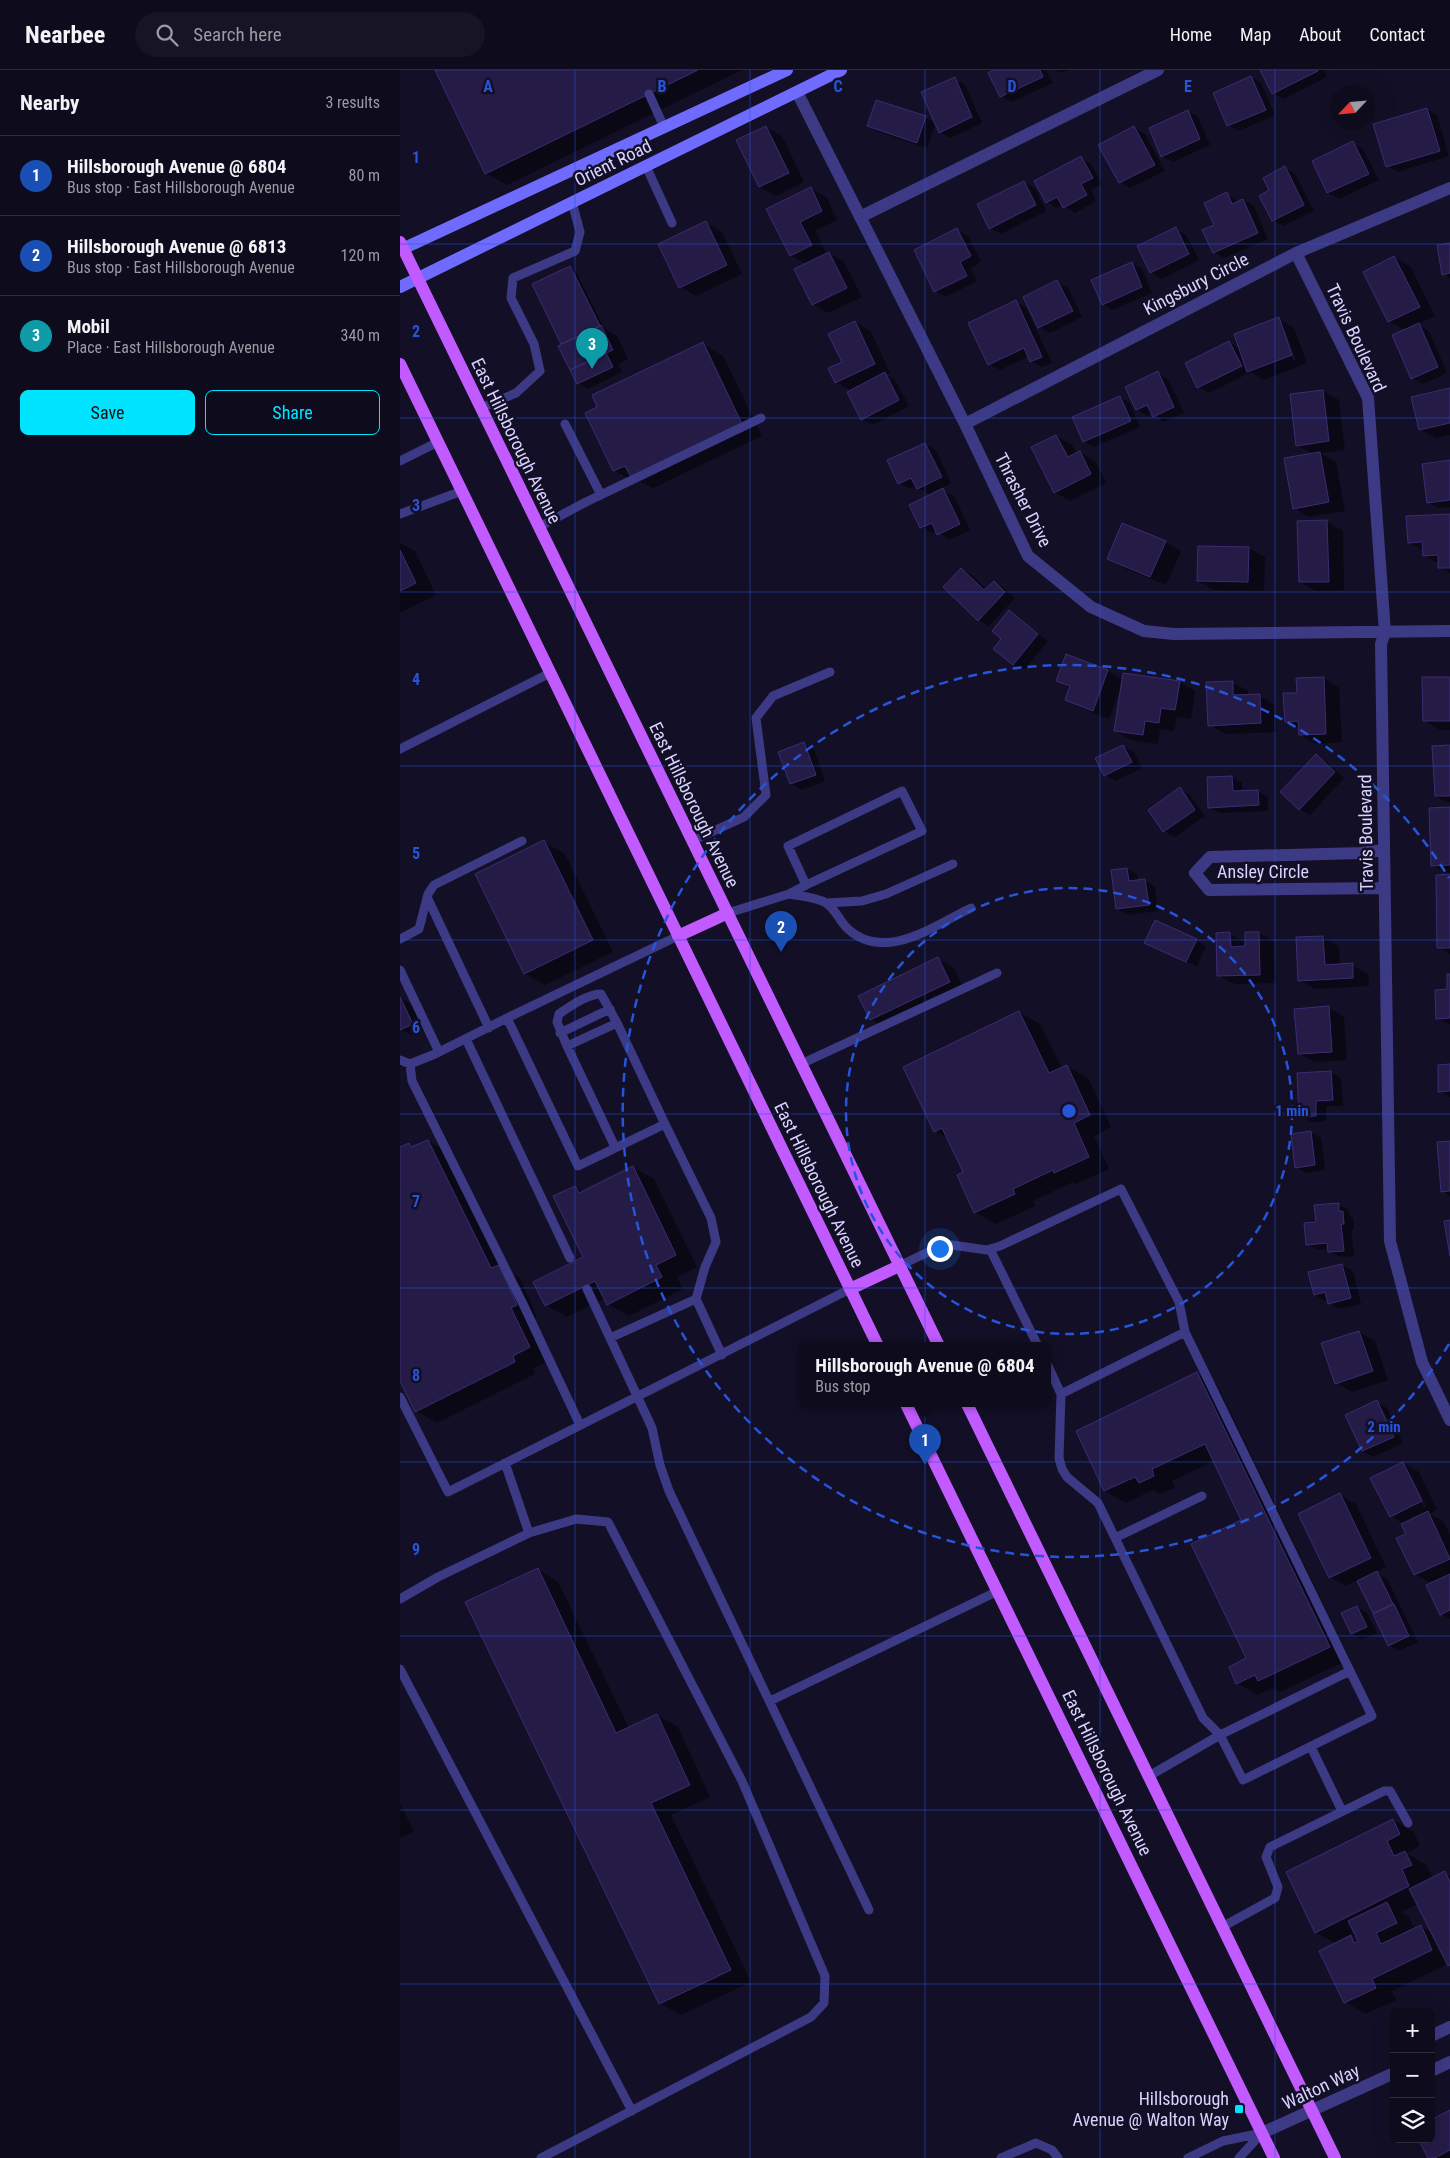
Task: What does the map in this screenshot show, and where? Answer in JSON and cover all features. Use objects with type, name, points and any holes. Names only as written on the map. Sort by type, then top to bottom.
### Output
[{"type":"main road","name":"East Hillsborough Avenue","points":[[401,247],[418,278],[937,1342]]},
{"type":"main road","name":"East Hillsborough Avenue","points":[[400,364],[876,1342]]},
{"type":"main road","points":[[678,936],[728,913]]},
{"type":"main road","points":[[850,1289],[899,1266]]},
{"type":"main road","name":"East Hillsborough Avenue","points":[[907,1407],[1274,2158]]},
{"type":"main road","name":"East Hillsborough Avenue","points":[[968,1407],[1335,2158]]},
{"type":"street","name":"Orient Road","points":[[401,247],[787,70]]},
{"type":"street","name":"Orient Road","points":[[400,287],[841,70]]},
{"type":"street","points":[[860,218],[1158,70]]},
{"type":"street","name":"Thrasher Drive","points":[[797,92],[965,424],[1028,556],[1091,607],[1144,631],[1174,634],[1450,631]]},
{"type":"street","name":"Kingsbury Circle","points":[[965,424],[1296,253],[1450,188]]},
{"type":"street","name":"Travis Boulevard","points":[[1296,253],[1368,398],[1385,632],[1381,644],[1390,1241],[1422,1362],[1450,1420]]},
{"type":"street","name":"Ansley Circle","points":[[1383,850],[1362,853],[1210,857],[1195,873],[1209,890],[1384,888]]},
{"type":"street","points":[[1435,2034],[1450,2027]]},
{"type":"street","points":[[1435,2069],[1450,2062]]},
{"type":"street","name":"Walton Way","points":[[1262,2133],[1390,2075]]},
{"type":"lane","points":[[649,94],[664,127]]},
{"type":"lane","points":[[646,166],[672,223]]},
{"type":"lane","points":[[481,408],[516,392],[540,372],[534,344],[510,298],[513,278],[575,251],[580,232],[572,202]]},
{"type":"lane","points":[[539,527],[761,418]]},
{"type":"lane","points":[[565,424],[601,495]]},
{"type":"lane","points":[[400,461],[438,442]]},
{"type":"lane","points":[[400,514],[462,491]]},
{"type":"lane","points":[[692,841],[744,816],[766,795],[756,718],[773,696],[830,672]]},
{"type":"lane","points":[[400,749],[550,673]]},
{"type":"lane","points":[[728,913],[789,894],[922,831],[902,791],[788,846],[806,885]]},
{"type":"lane","points":[[400,939],[420,928],[427,897],[434,885],[522,841]]},
{"type":"lane","points":[[789,894],[827,903],[862,900],[886,894],[952,864]]},
{"type":"lane","points":[[427,897],[489,1028]]},
{"type":"lane","points":[[827,903],[848,929],[863,939],[881,943],[901,942],[971,908]]},
{"type":"lane","points":[[400,1060],[410,1064],[439,1052],[678,936]]},
{"type":"lane","points":[[400,970],[439,1052]]},
{"type":"lane","points":[[801,1064],[997,973]]},
{"type":"lane","points":[[616,1146],[560,1033],[557,1022],[558,1014],[595,994],[601,994],[610,1009],[711,1218],[716,1242],[705,1267],[696,1299],[722,1355]]},
{"type":"lane","points":[[560,1033],[610,1009]]},
{"type":"lane","points":[[507,1018],[578,1166],[665,1124]]},
{"type":"lane","points":[[567,1046],[617,1023]]},
{"type":"lane","points":[[466,1039],[570,1258]]},
{"type":"lane","points":[[410,1064],[412,1081],[580,1425]]},
{"type":"lane","points":[[899,1266],[945,1244],[975,1249],[990,1249],[1000,1246],[1122,1189],[1179,1302],[1185,1332],[1372,1716],[1242,1780],[1220,1735],[1203,1718],[1098,1503],[1067,1478],[1062,1469],[1059,1458],[1061,1394],[1051,1372]]},
{"type":"lane","points":[[990,1249],[1036,1342]]},
{"type":"lane","points":[[587,1289],[652,1428],[660,1465],[669,1491],[869,1910]]},
{"type":"lane","points":[[400,1397],[448,1492],[850,1289]]},
{"type":"lane","points":[[610,1338],[696,1299]]},
{"type":"lane","points":[[1061,1394],[1185,1332]]},
{"type":"lane","points":[[505,1463],[529,1533]]},
{"type":"lane","points":[[1115,1538],[1202,1496]]},
{"type":"lane","points":[[400,1599],[438,1577],[529,1533],[576,1519],[608,1522],[742,1782],[825,1976],[824,2003],[811,2017],[541,2158]]},
{"type":"lane","points":[[770,1701],[998,1591]]},
{"type":"lane","points":[[400,1670],[632,2111]]},
{"type":"lane","points":[[1148,1776],[1220,1735],[1350,1671]]},
{"type":"lane","points":[[1311,1747],[1342,1811]]},
{"type":"lane","points":[[1222,1927],[1275,1898],[1278,1887],[1266,1858],[1270,1846],[1384,1791],[1390,1790],[1408,1823]]},
{"type":"lane","points":[[1188,2158],[1223,2141],[1262,2133]]},
{"type":"lane","points":[[1239,2158],[1262,2133]]},
{"type":"lane","points":[[1001,2158],[1036,2143],[1052,2150],[1058,2158]]},
{"type":"building","points":[[435,70],[698,70],[485,174]]},
{"type":"building","points":[[993,70],[1040,70],[1043,77],[1000,97],[988,73]]},
{"type":"building","points":[[1260,70],[1317,70],[1318,71],[1272,94]]},
{"type":"building","points":[[1251,76],[1266,110],[1227,126],[1213,93]]},
{"type":"building","points":[[955,77],[972,117],[939,133],[921,92]]},
{"type":"building","points":[[876,100],[926,116],[917,143],[867,126]]},
{"type":"building","points":[[1427,108],[1440,151],[1386,167],[1375,130],[1375,123]]},
{"type":"building","points":[[1188,110],[1200,139],[1161,157],[1149,128]]},
{"type":"building","points":[[766,126],[789,173],[759,187],[736,140]]},
{"type":"building","points":[[1134,126],[1155,165],[1119,183],[1098,145]]},
{"type":"building","points":[[1353,141],[1369,174],[1327,193],[1312,161]]},
{"type":"building","points":[[1081,156],[1093,178],[1081,184],[1087,195],[1063,208],[1057,197],[1046,203],[1034,181]]},
{"type":"building","points":[[1285,166],[1304,205],[1272,221],[1259,196],[1269,190],[1263,178]]},
{"type":"building","points":[[1024,181],[1036,205],[989,229],[977,204]]},
{"type":"building","points":[[811,187],[822,211],[800,222],[812,245],[790,256],[766,209]]},
{"type":"building","points":[[1227,192],[1232,204],[1243,199],[1258,233],[1213,253],[1202,230],[1214,225],[1204,203]]},
{"type":"building","points":[[706,221],[727,265],[679,288],[658,244]]},
{"type":"building","points":[[1176,227],[1189,254],[1150,273],[1137,246]]},
{"type":"building","points":[[957,228],[971,256],[960,262],[967,276],[934,292],[914,250]]},
{"type":"building","points":[[1450,243],[1450,273],[1442,275],[1437,245]]},
{"type":"building","points":[[829,252],[847,288],[812,305],[794,269]]},
{"type":"building","points":[[1394,256],[1420,307],[1388,322],[1363,272]]},
{"type":"building","points":[[1132,262],[1142,287],[1102,305],[1091,280]]},
{"type":"building","points":[[570,266],[600,326],[561,344],[532,284]]},
{"type":"building","points":[[1057,280],[1073,311],[1038,328],[1023,297]]},
{"type":"building","points":[[1016,300],[1042,357],[1030,362],[1024,348],[988,365],[968,323]]},
{"type":"building","points":[[1279,317],[1292,355],[1247,372],[1234,334]]},
{"type":"building","points":[[855,321],[875,364],[835,383],[828,368],[842,362],[828,334]]},
{"type":"building","points":[[1419,323],[1438,367],[1411,379],[1392,335]]},
{"type":"building","points":[[601,325],[613,350],[570,370],[558,346]]},
{"type":"building","points":[[1229,341],[1242,366],[1197,388],[1185,363]]},
{"type":"building","points":[[703,342],[742,424],[631,477],[625,466],[613,471],[585,413],[597,407],[592,395]]},
{"type":"building","points":[[606,353],[613,367],[577,384],[570,370]]},
{"type":"building","points":[[1158,371],[1174,407],[1153,417],[1147,405],[1136,410],[1125,387]]},
{"type":"building","points":[[885,372],[899,400],[861,420],[847,392]]},
{"type":"building","points":[[1450,388],[1450,423],[1419,430],[1411,397]]},
{"type":"building","points":[[1323,390],[1329,441],[1296,446],[1290,394]]},
{"type":"building","points":[[1120,396],[1131,421],[1083,442],[1072,417]]},
{"type":"building","points":[[1056,435],[1068,457],[1080,451],[1091,474],[1054,493],[1031,447]]},
{"type":"building","points":[[925,443],[942,477],[917,489],[911,478],[898,484],[887,460]]},
{"type":"building","points":[[1320,452],[1329,502],[1293,509],[1284,458]]},
{"type":"building","points":[[1450,460],[1450,500],[1427,503],[1422,464]]},
{"type":"building","points":[[943,488],[960,524],[937,535],[932,523],[920,528],[909,505]]},
{"type":"building","points":[[1450,514],[1450,568],[1438,568],[1438,555],[1423,556],[1422,542],[1408,543],[1406,516]]},
{"type":"building","points":[[1327,520],[1329,582],[1299,582],[1297,521]]},
{"type":"building","points":[[1122,523],[1166,541],[1150,577],[1107,559]]},
{"type":"building","points":[[1198,546],[1249,547],[1248,582],[1197,581]]},
{"type":"building","points":[[400,550],[416,583],[400,591]]},
{"type":"building","points":[[961,568],[984,590],[994,581],[1005,592],[978,621],[943,587]]},
{"type":"building","points":[[1009,610],[1038,634],[1013,665],[993,649],[1001,639],[992,631]]},
{"type":"building","points":[[1066,654],[1108,670],[1093,711],[1065,700],[1070,686],[1056,681]]},
{"type":"building","points":[[1123,673],[1180,681],[1175,710],[1161,708],[1159,723],[1145,721],[1143,735],[1114,731]]},
{"type":"building","points":[[1324,677],[1326,734],[1299,735],[1298,721],[1285,722],[1283,693],[1297,693],[1296,678]]},
{"type":"building","points":[[1422,677],[1450,677],[1450,721],[1423,721]]},
{"type":"building","points":[[1233,681],[1233,695],[1260,694],[1261,723],[1208,726],[1206,682]]},
{"type":"building","points":[[804,742],[816,775],[790,784],[778,752]]},
{"type":"building","points":[[1123,745],[1132,762],[1104,776],[1095,758]]},
{"type":"building","points":[[1450,745],[1450,796],[1435,796],[1432,746]]},
{"type":"building","points":[[1316,754],[1335,772],[1299,810],[1280,792]]},
{"type":"building","points":[[1232,776],[1233,791],[1258,790],[1259,805],[1208,808],[1207,777]]},
{"type":"building","points":[[1180,787],[1195,810],[1163,832],[1148,810]]},
{"type":"building","points":[[1450,807],[1450,865],[1431,866],[1429,808]]},
{"type":"building","points":[[544,840],[593,940],[524,974],[475,874]]},
{"type":"building","points":[[1127,868],[1129,881],[1145,879],[1149,905],[1116,909],[1111,870]]},
{"type":"building","points":[[1450,874],[1450,948],[1437,948],[1436,875]]},
{"type":"building","points":[[1155,920],[1197,939],[1186,962],[1144,943]]},
{"type":"building","points":[[1230,932],[1231,947],[1245,946],[1245,932],[1259,932],[1260,975],[1217,976],[1216,933]]},
{"type":"building","points":[[1323,936],[1325,965],[1353,963],[1353,978],[1298,981],[1296,937]]},
{"type":"building","points":[[938,957],[950,982],[870,1020],[858,996]]},
{"type":"building","points":[[1447,974],[1450,974],[1450,1018],[1436,1019],[1435,990],[1447,989]]},
{"type":"building","points":[[400,997],[413,1024],[400,1030]]},
{"type":"building","points":[[1329,1006],[1332,1052],[1298,1054],[1294,1009]]},
{"type":"building","points":[[1019,1011],[1049,1073],[1067,1065],[1090,1115],[1074,1123],[1089,1157],[1054,1173],[1053,1170],[1013,1189],[1015,1194],[974,1213],[957,1175],[963,1172],[942,1128],[934,1132],[903,1067]]},
{"type":"building","points":[[1450,1064],[1450,1091],[1438,1092],[1438,1065]]},
{"type":"building","points":[[1331,1071],[1333,1100],[1316,1101],[1316,1116],[1299,1117],[1297,1073]]},
{"type":"building","points":[[1311,1131],[1315,1165],[1295,1168],[1291,1134]]},
{"type":"building","points":[[428,1140],[491,1268],[499,1265],[517,1305],[511,1308],[530,1347],[513,1356],[515,1362],[415,1412],[400,1381],[400,1147],[409,1143],[411,1147]]},
{"type":"building","points":[[1450,1141],[1450,1191],[1441,1192],[1437,1142]]},
{"type":"building","points":[[633,1166],[676,1255],[656,1265],[662,1277],[607,1305],[595,1281],[545,1306],[533,1282],[583,1257],[553,1196],[575,1186],[579,1193]]},
{"type":"building","points":[[1339,1203],[1339,1211],[1343,1211],[1344,1224],[1341,1224],[1344,1251],[1328,1252],[1327,1243],[1306,1245],[1304,1223],[1316,1222],[1314,1205]]},
{"type":"building","points":[[1450,1220],[1450,1256],[1444,1221]]},
{"type":"building","points":[[1342,1264],[1351,1298],[1328,1304],[1325,1292],[1314,1295],[1308,1272]]},
{"type":"building","points":[[1359,1331],[1373,1371],[1335,1384],[1321,1343]]},
{"type":"building","points":[[1197,1372],[1330,1647],[1258,1681],[1255,1675],[1236,1684],[1229,1667],[1246,1658],[1191,1544],[1241,1520],[1205,1444],[1152,1469],[1154,1476],[1139,1483],[1135,1477],[1104,1491],[1076,1431]]},
{"type":"building","points":[[1377,1400],[1394,1437],[1362,1451],[1345,1415]]},
{"type":"building","points":[[1403,1462],[1422,1501],[1390,1517],[1370,1478]]},
{"type":"building","points":[[1340,1493],[1371,1558],[1329,1578],[1298,1514]]},
{"type":"building","points":[[1428,1511],[1450,1559],[1414,1575],[1396,1538],[1406,1534],[1401,1524]]},
{"type":"building","points":[[538,1568],[616,1733],[657,1714],[690,1785],[651,1803],[731,1970],[659,2004],[465,1602]]},
{"type":"building","points":[[1377,1571],[1393,1604],[1373,1613],[1357,1581]]},
{"type":"building","points":[[1450,1574],[1450,1610],[1440,1615],[1426,1585]]},
{"type":"building","points":[[1394,1604],[1409,1636],[1388,1646],[1373,1614]]},
{"type":"building","points":[[1357,1606],[1367,1627],[1351,1634],[1341,1613]]},
{"type":"building","points":[[1393,1819],[1400,1834],[1387,1841],[1394,1856],[1405,1851],[1412,1865],[1402,1869],[1409,1886],[1315,1933],[1286,1872]]},
{"type":"building","points":[[1445,1871],[1450,1882],[1450,1965],[1448,1966],[1409,1889]]},
{"type":"building","points":[[1387,1902],[1397,1923],[1376,1933],[1381,1944],[1421,1925],[1432,1950],[1372,1979],[1376,1988],[1344,2003],[1319,1951],[1351,1935],[1354,1943],[1358,1941],[1348,1921]]},
{"type":"building","points":[[1450,2110],[1450,2150],[1435,2158],[1428,2158],[1420,2143],[1435,2143],[1435,2118]]},
{"type":"place","name":"Mobil","points":[[592,369]]},
{"type":"place","name":"Hillsborough Avenue @ 6813","points":[[781,952]]},
{"type":"place","name":"Hillsborough Avenue @ 6804","points":[[925,1465]]},
{"type":"place","name":"Hillsborough Avenue @ Walton Way","points":[[1239,2109]]}]
